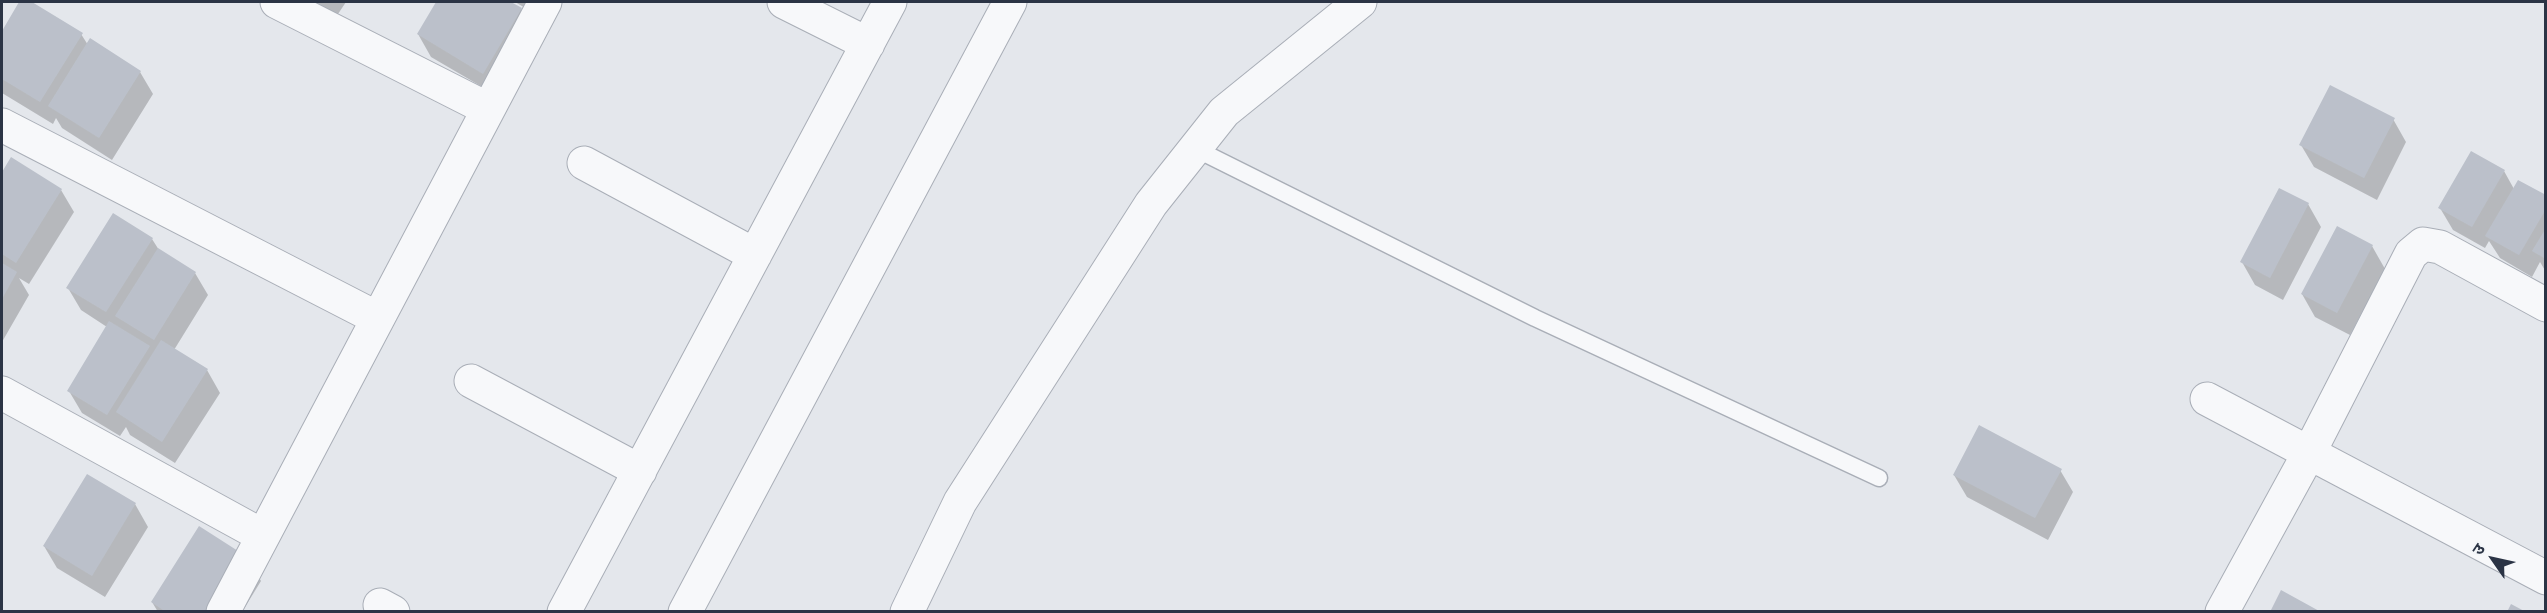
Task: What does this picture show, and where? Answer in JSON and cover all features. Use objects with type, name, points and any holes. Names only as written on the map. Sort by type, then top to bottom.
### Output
[{"type":"street","points":[[277,2],[488,109]]},
{"type":"street","points":[[223,612],[545,2]]},
{"type":"street","points":[[784,2],[868,44]]},
{"type":"street","points":[[564,612],[890,2]]},
{"type":"street","points":[[685,612],[1010,2]]},
{"type":"street","points":[[907,612],[960,502],[1151,204],[1224,112],[1360,2]]},
{"type":"street","points":[[2,125],[377,318]]},
{"type":"street","points":[[584,163],[755,255]]},
{"type":"street","points":[[2222,612],[2309,453],[2411,255],[2423,244],[2440,247],[2546,305]]},
{"type":"street","points":[[471,381],[640,471]]},
{"type":"street","points":[[2,393],[263,536]]},
{"type":"street","points":[[2207,399],[2546,578]]},
{"type":"lane","points":[[1194,148],[1535,318],[1880,478]]},
{"type":"building","points":[[19,2],[32,2],[83,33],[40,102],[2,79],[2,31]]},
{"type":"building","points":[[436,2],[511,2],[522,8],[483,74],[417,34]]},
{"type":"building","points":[[90,38],[141,71],[99,138],[48,106]]},
{"type":"building","points":[[2330,85],[2395,118],[2364,178],[2299,145]]},
{"type":"building","points":[[2471,151],[2505,170],[2472,227],[2438,208]]},
{"type":"building","points":[[11,157],[62,189],[16,263],[2,254],[2,172]]},
{"type":"building","points":[[2518,180],[2546,195],[2546,209],[2519,255],[2485,236]]},
{"type":"building","points":[[2279,188],[2309,203],[2270,278],[2240,262]]},
{"type":"building","points":[[113,213],[153,238],[106,312],[66,288]]},
{"type":"building","points":[[2337,226],[2373,245],[2337,313],[2301,294]]},
{"type":"building","points":[[2546,228],[2546,259],[2532,251]]},
{"type":"building","points":[[158,248],[196,272],[154,340],[115,316]]},
{"type":"building","points":[[2,263],[17,272],[2,299]]},
{"type":"building","points":[[109,321],[150,346],[107,415],[67,391]]},
{"type":"building","points":[[161,340],[208,369],[162,442],[116,412]]},
{"type":"building","points":[[1979,425],[2062,469],[2035,518],[1953,475]]},
{"type":"building","points":[[87,474],[136,503],[92,576],[43,546]]},
{"type":"building","points":[[199,526],[249,558],[215,612],[166,612],[151,602]]},
{"type":"building","points":[[2281,590],[2321,612],[2270,612]]},
{"type":"building","points":[[2511,604],[2526,612],[2507,612]]}]
